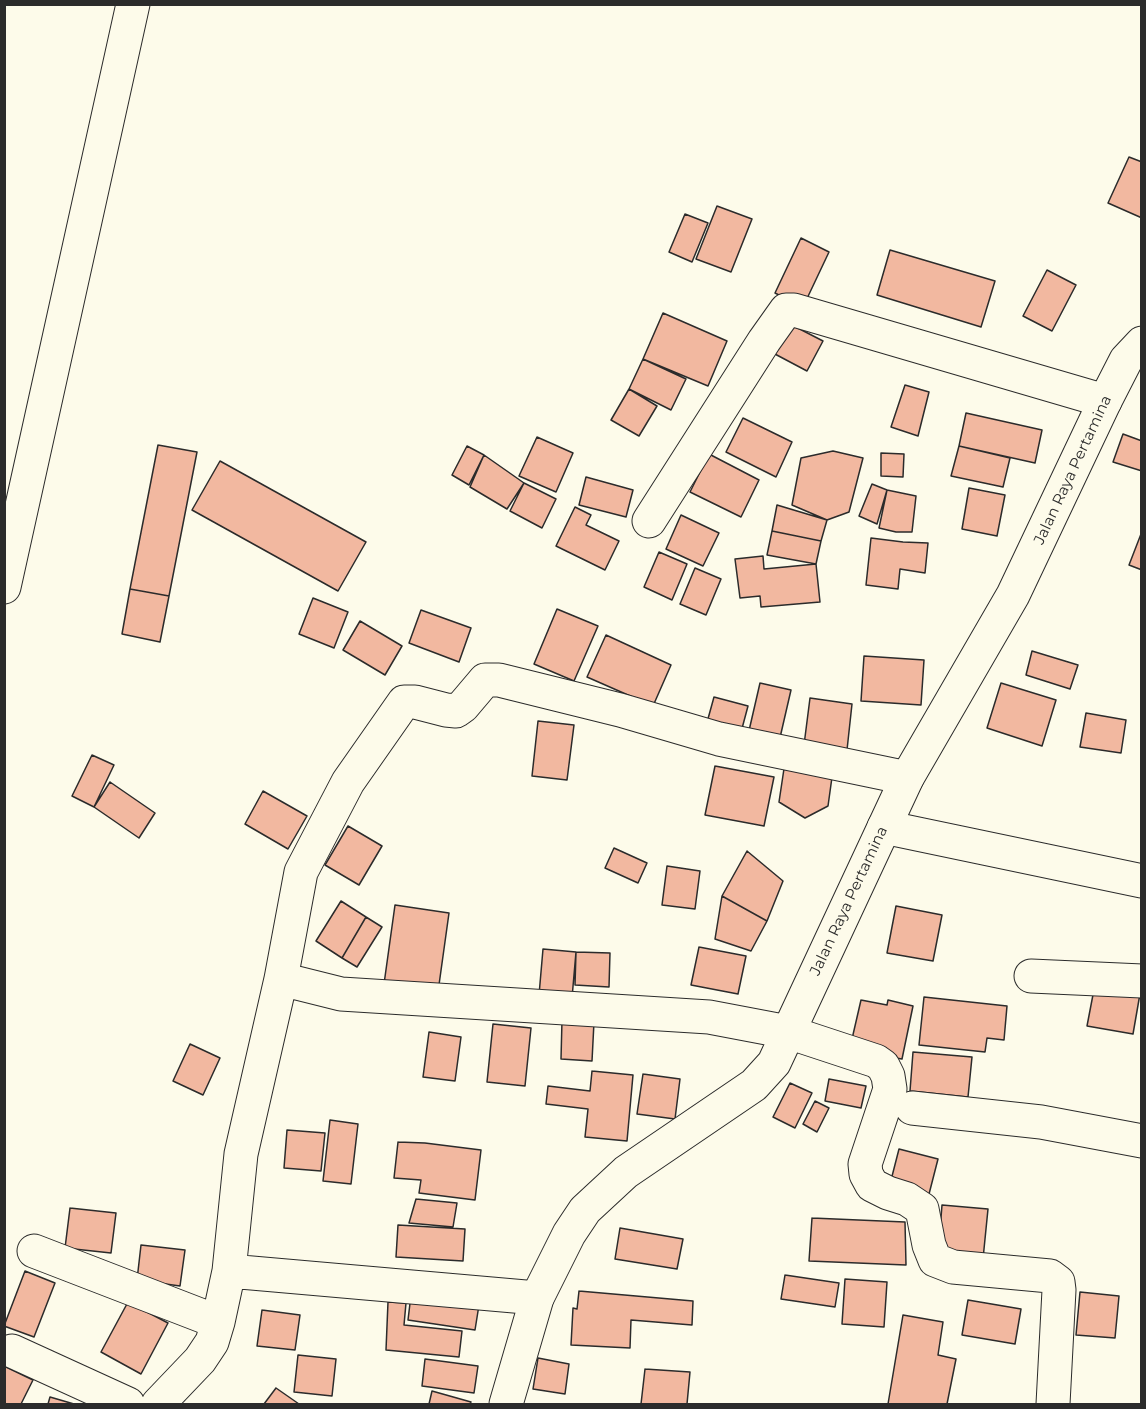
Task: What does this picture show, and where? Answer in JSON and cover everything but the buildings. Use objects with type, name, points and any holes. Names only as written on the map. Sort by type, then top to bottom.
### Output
[{"type":"street","points":[[4,587],[133,4]]},
{"type":"street","points":[[649,521],[786,310],[794,310],[1105,401]]},
{"type":"street","name":"Jalan Raya Pertamina","points":[[506,1404],[537,1298],[569,1234],[585,1210],[626,1172],[754,1085],[774,1063],[908,778],[1013,595],[1126,360],[1142,343]]},
{"type":"street","points":[[158,1404],[200,1360],[212,1342],[218,1322],[229,1271],[242,1154],[281,979],[301,872],[348,782],[404,702],[416,702],[456,711],[485,680],[499,680],[620,710],[719,739],[908,778]]},
{"type":"street","points":[[884,827],[1142,881]]},
{"type":"street","points":[[1031,976],[1142,981]]},
{"type":"street","points":[[281,979],[341,994],[709,1017],[788,1032],[876,1062],[883,1066],[888,1076],[890,1089],[865,1164],[866,1174],[872,1185],[907,1199],[922,1209],[929,1245],[935,1260],[953,1267],[1050,1276],[1058,1282],[1053,1404]]},
{"type":"street","points":[[912,1108],[1041,1122],[1142,1142]]},
{"type":"street","points":[[34,1251],[218,1322]]},
{"type":"street","points":[[229,1271],[537,1298]]},
{"type":"street","points":[[12,1352],[128,1404]]}]
